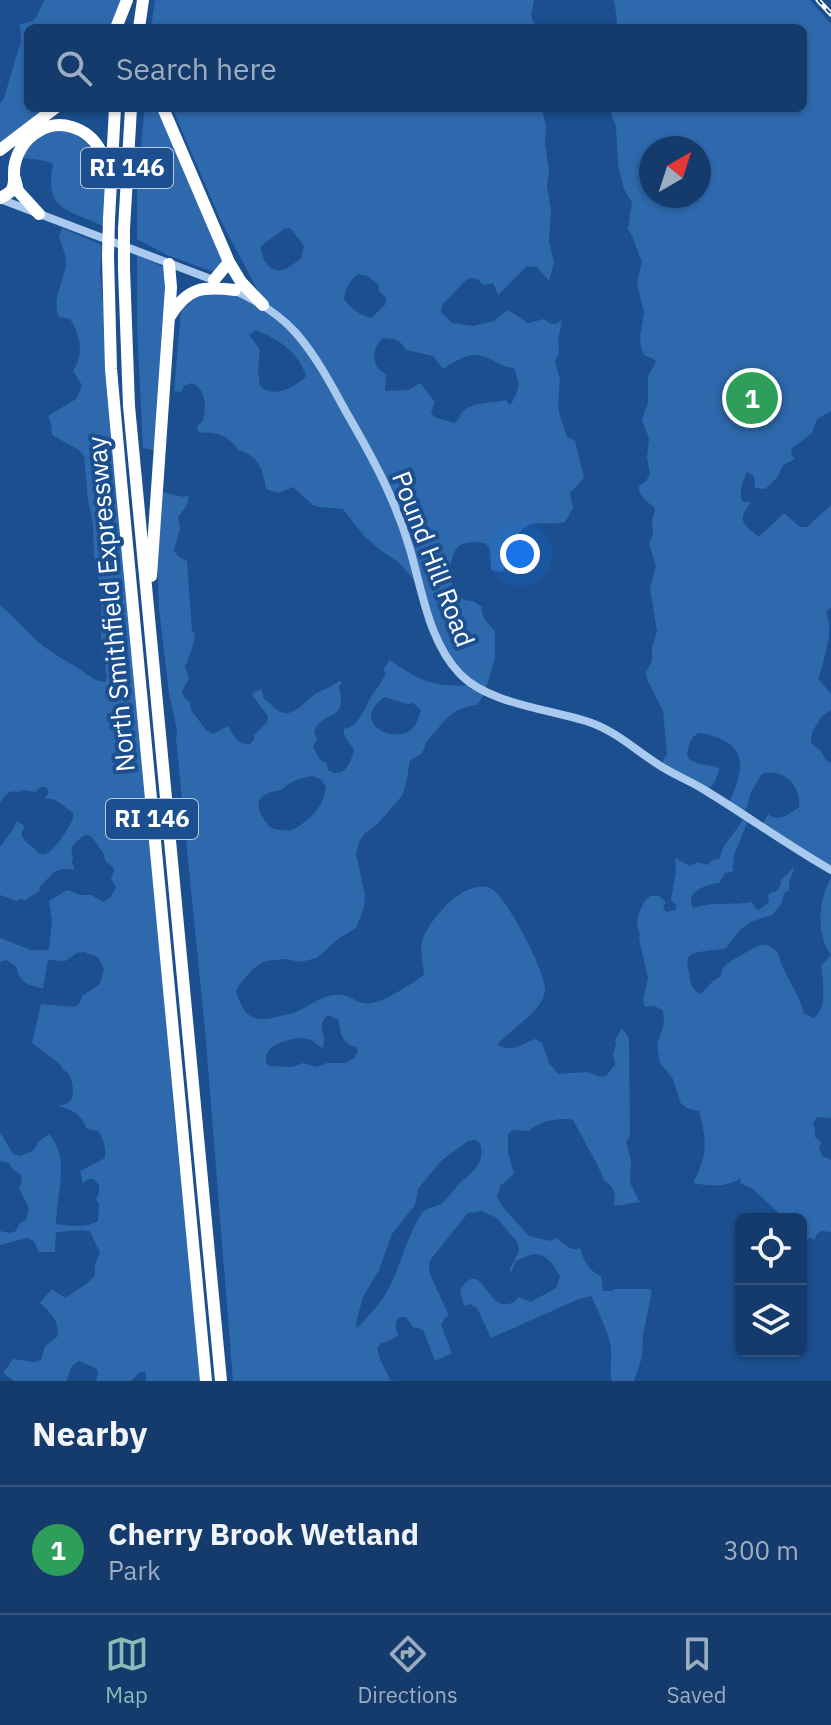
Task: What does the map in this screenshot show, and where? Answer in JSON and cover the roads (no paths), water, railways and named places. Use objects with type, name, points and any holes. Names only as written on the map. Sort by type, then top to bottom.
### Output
[{"type":"highway","points":[[118,24],[127,0]]},
{"type":"highway","points":[[124,24],[127,0]]},
{"type":"highway","points":[[141,24],[143,1]]},
{"type":"highway","points":[[0,150],[50,112]]},
{"type":"highway","name":"North Smithfield Expressway","points":[[115,112],[108,256],[111,369],[206,1381]]},
{"type":"highway","name":"North Smithfield Expressway","points":[[131,112],[124,229],[129,406],[221,1381]]},
{"type":"highway","points":[[165,112],[229,262],[241,282],[263,305]]},
{"type":"highway","points":[[39,214],[18,191],[15,163],[28,139],[39,130],[62,125],[79,129],[93,140],[103,154],[110,178]]},
{"type":"highway","points":[[0,199],[12,189],[15,179]]},
{"type":"highway","points":[[214,280],[229,262]]},
{"type":"highway","points":[[148,604],[169,319],[169,264]]},
{"type":"highway","points":[[169,319],[180,302],[199,289],[235,290]]},
{"type":"street","name":"Pound Hill Road","points":[[0,199],[214,280],[263,305],[295,332],[314,357],[384,480],[401,522],[434,631],[445,655],[459,674],[495,697],[608,730],[656,763],[831,870]]},
{"type":"railway","points":[[818,0],[831,14]]},
{"type":"place","name":"Cherry Brook Wetland","points":[[752,398]]}]
